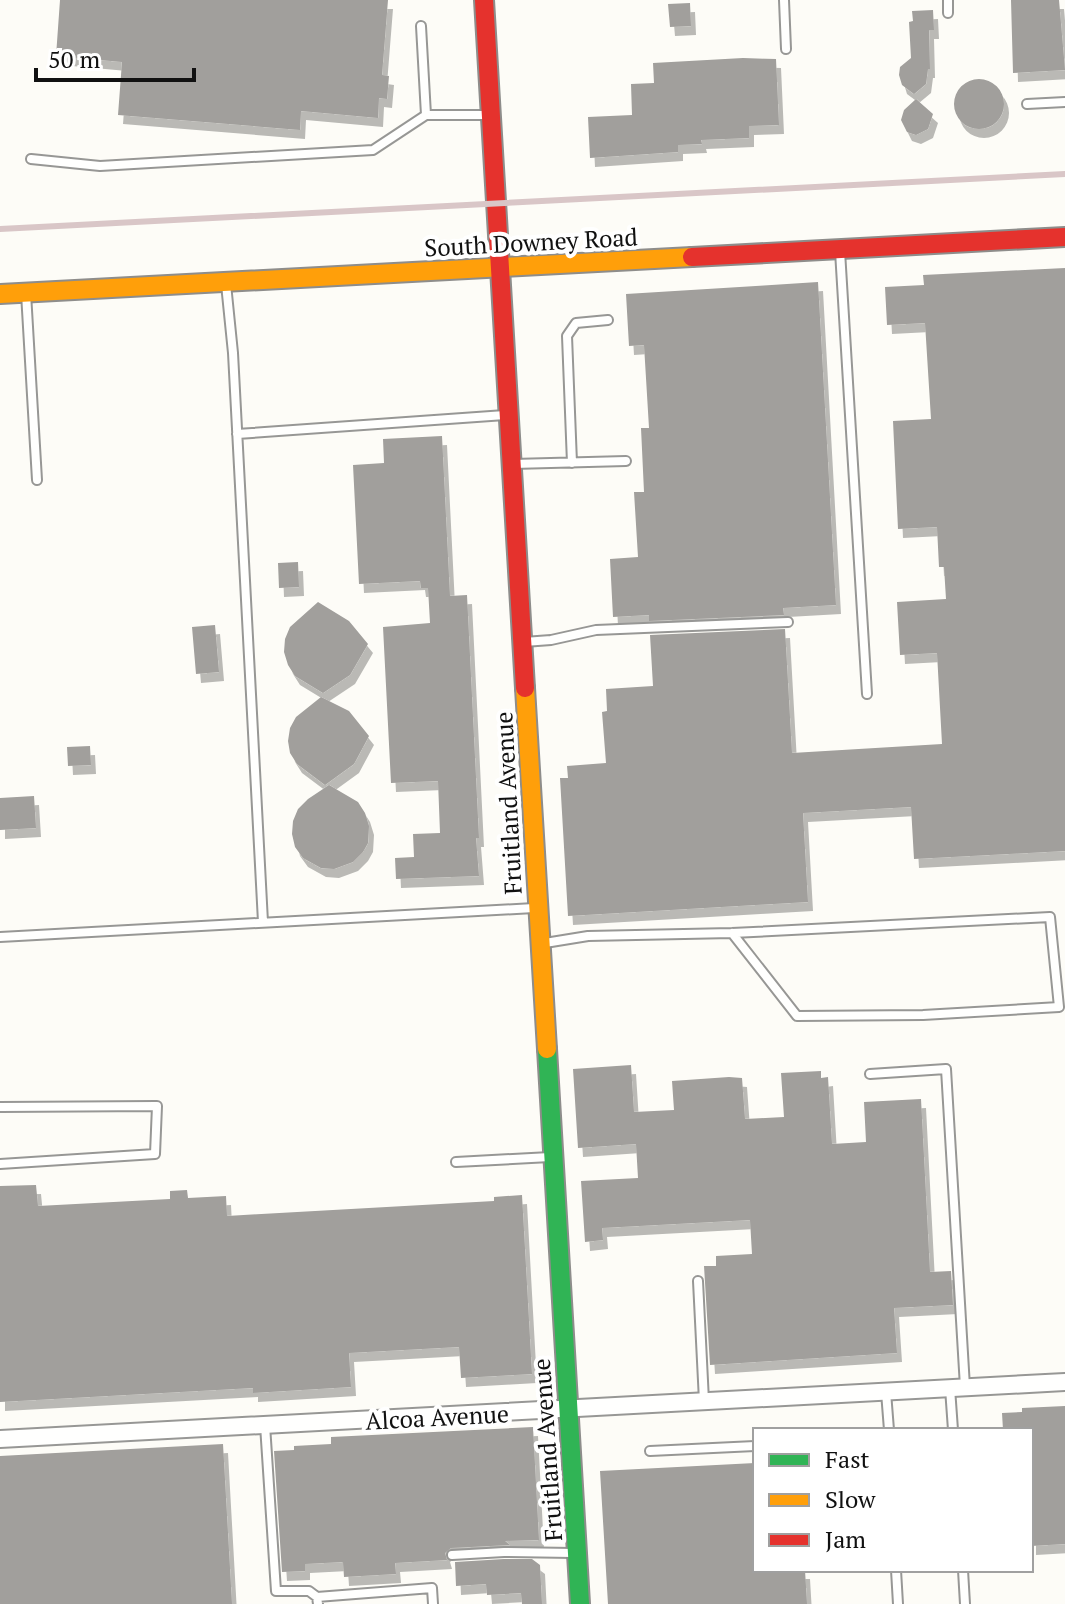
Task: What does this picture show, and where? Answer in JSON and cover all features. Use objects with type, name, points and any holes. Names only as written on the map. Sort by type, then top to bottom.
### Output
[{"type":"street","name":"Fruitland Avenue","points":[[484,0],[580,1604]]},
{"type":"street","name":"South Downey Road","points":[[0,294],[1065,237]]},
{"type":"street","name":"Alcoa Avenue","points":[[0,1439],[1065,1382]]},
{"type":"lane","points":[[784,0],[786,49]]},
{"type":"lane","points":[[948,0],[948,13]]},
{"type":"lane","points":[[421,26],[426,115]]},
{"type":"lane","points":[[1027,104],[1065,102]]},
{"type":"lane","points":[[31,159],[100,166],[373,150],[426,115],[491,115]]},
{"type":"lane","points":[[840,250],[867,694]]},
{"type":"lane","points":[[225,282],[233,353],[263,922]]},
{"type":"lane","points":[[26,293],[37,480]]},
{"type":"lane","points":[[572,463],[567,336],[576,323],[608,320]]},
{"type":"lane","points":[[237,434],[509,415]]},
{"type":"lane","points":[[512,464],[626,461]]},
{"type":"lane","points":[[523,642],[551,640],[596,630],[788,622]]},
{"type":"lane","points":[[0,937],[539,908]]},
{"type":"lane","points":[[540,943],[588,936],[732,933],[1050,917],[1059,1007],[923,1015],[797,1016],[732,933]]},
{"type":"lane","points":[[870,1074],[946,1069],[958,1388],[953,1428]]},
{"type":"lane","points":[[0,1107],[157,1106],[155,1154],[0,1164]]},
{"type":"lane","points":[[456,1162],[554,1157]]},
{"type":"lane","points":[[698,1281],[704,1402]]},
{"type":"lane","points":[[886,1392],[889,1428]]},
{"type":"lane","points":[[265,1425],[276,1591],[309,1591],[318,1600],[432,1588],[433,1604]]},
{"type":"lane","points":[[650,1451],[753,1446]]},
{"type":"lane","points":[[452,1555],[578,1553]]},
{"type":"lane","points":[[896,1572],[898,1604]]},
{"type":"lane","points":[[963,1572],[965,1604]]},
{"type":"building","points":[[60,0],[388,0],[382,75],[389,76],[387,99],[379,98],[378,118],[301,111],[300,130],[118,115],[122,62],[56,56]]},
{"type":"building","points":[[1011,0],[1059,0],[1065,70],[1013,73]]},
{"type":"building","points":[[690,3],[691,26],[670,27],[668,4]]},
{"type":"building","points":[[933,10],[934,30],[929,30],[930,69],[926,84],[914,94],[902,85],[899,75],[900,67],[911,58],[909,22],[913,21],[912,11]]},
{"type":"building","points":[[776,59],[779,125],[749,126],[749,138],[701,140],[702,144],[678,145],[678,152],[590,158],[588,117],[632,115],[631,84],[654,83],[653,63]]},
{"type":"building","points":[[979,79],[997,86],[1004,104],[997,122],[979,129],[961,122],[954,104],[961,86]]},
{"type":"building","points":[[916,99],[933,114],[928,129],[916,135],[907,132],[901,120],[904,110]]},
{"type":"building","points":[[1065,268],[1065,851],[914,859],[911,807],[803,813],[808,902],[568,916],[560,778],[568,778],[567,766],[606,763],[602,712],[607,711],[606,689],[653,686],[650,635],[785,629],[792,753],[942,744],[937,653],[900,655],[897,602],[946,599],[944,567],[939,567],[937,527],[898,529],[893,421],[931,419],[925,323],[887,325],[885,287],[924,285],[923,275]]},
{"type":"building","points":[[818,282],[836,605],[783,608],[784,615],[649,621],[649,615],[613,617],[610,559],[638,557],[634,492],[644,492],[641,428],[649,428],[644,345],[629,346],[626,294]]},
{"type":"building","points":[[442,436],[450,596],[467,595],[479,876],[396,879],[395,858],[414,857],[413,834],[440,833],[438,781],[391,783],[383,627],[430,623],[428,588],[421,588],[420,581],[359,584],[353,465],[384,463],[383,439]]},
{"type":"building","points":[[298,562],[299,587],[279,588],[278,563]]},
{"type":"building","points":[[318,602],[349,621],[368,644],[350,675],[323,693],[295,676],[284,652],[290,627]]},
{"type":"building","points":[[215,625],[219,672],[196,674],[192,627]]},
{"type":"building","points":[[321,697],[349,711],[369,736],[354,764],[325,785],[297,764],[290,753],[288,741],[296,717]]},
{"type":"building","points":[[90,746],[91,765],[68,766],[67,747]]},
{"type":"building","points":[[329,785],[358,802],[369,826],[368,843],[363,852],[353,862],[334,869],[321,868],[303,858],[295,847],[292,834],[298,809]]},
{"type":"building","points":[[34,796],[36,828],[0,830],[0,798]]},
{"type":"building","points":[[631,1065],[634,1112],[674,1110],[672,1081],[729,1077],[742,1078],[745,1119],[784,1117],[781,1073],[821,1071],[821,1078],[828,1077],[832,1144],[866,1142],[864,1102],[921,1099],[930,1272],[951,1271],[953,1305],[894,1308],[897,1353],[710,1365],[704,1266],[716,1266],[716,1256],[752,1254],[750,1220],[602,1228],[603,1240],[585,1242],[581,1181],[638,1178],[636,1144],[578,1148],[573,1069]]},
{"type":"building","points":[[36,1185],[38,1206],[170,1199],[170,1191],[187,1190],[188,1198],[226,1196],[227,1216],[494,1201],[494,1197],[522,1195],[532,1374],[461,1378],[459,1347],[349,1353],[351,1387],[253,1393],[253,1388],[0,1402],[0,1186]]},
{"type":"building","points":[[1065,1406],[1065,1544],[1033,1546],[1033,1428],[1003,1428],[1002,1413],[1022,1412],[1022,1408]]},
{"type":"building","points":[[533,1427],[539,1540],[451,1548],[445,1553],[447,1560],[395,1563],[396,1574],[344,1577],[343,1562],[305,1564],[305,1571],[282,1572],[274,1451],[294,1450],[294,1446],[331,1444],[331,1437]]},
{"type":"building","points":[[223,1444],[232,1604],[0,1604],[0,1456]]},
{"type":"building","points":[[753,1463],[753,1572],[805,1572],[807,1604],[608,1604],[600,1471]]},
{"type":"building","points":[[532,1559],[540,1565],[542,1604],[522,1604],[521,1593],[487,1595],[486,1584],[456,1586],[455,1562]]},
{"type":"railway","points":[[0,229],[1065,174]]},
{"type":"traffic: fast","points":[[547,1049],[580,1604]]},
{"type":"traffic: slow","points":[[0,294],[692,257]]},
{"type":"traffic: slow","points":[[525,688],[547,1049]]},
{"type":"traffic: jam","points":[[484,0],[525,688]]},
{"type":"traffic: jam","points":[[692,257],[1065,237]]}]
